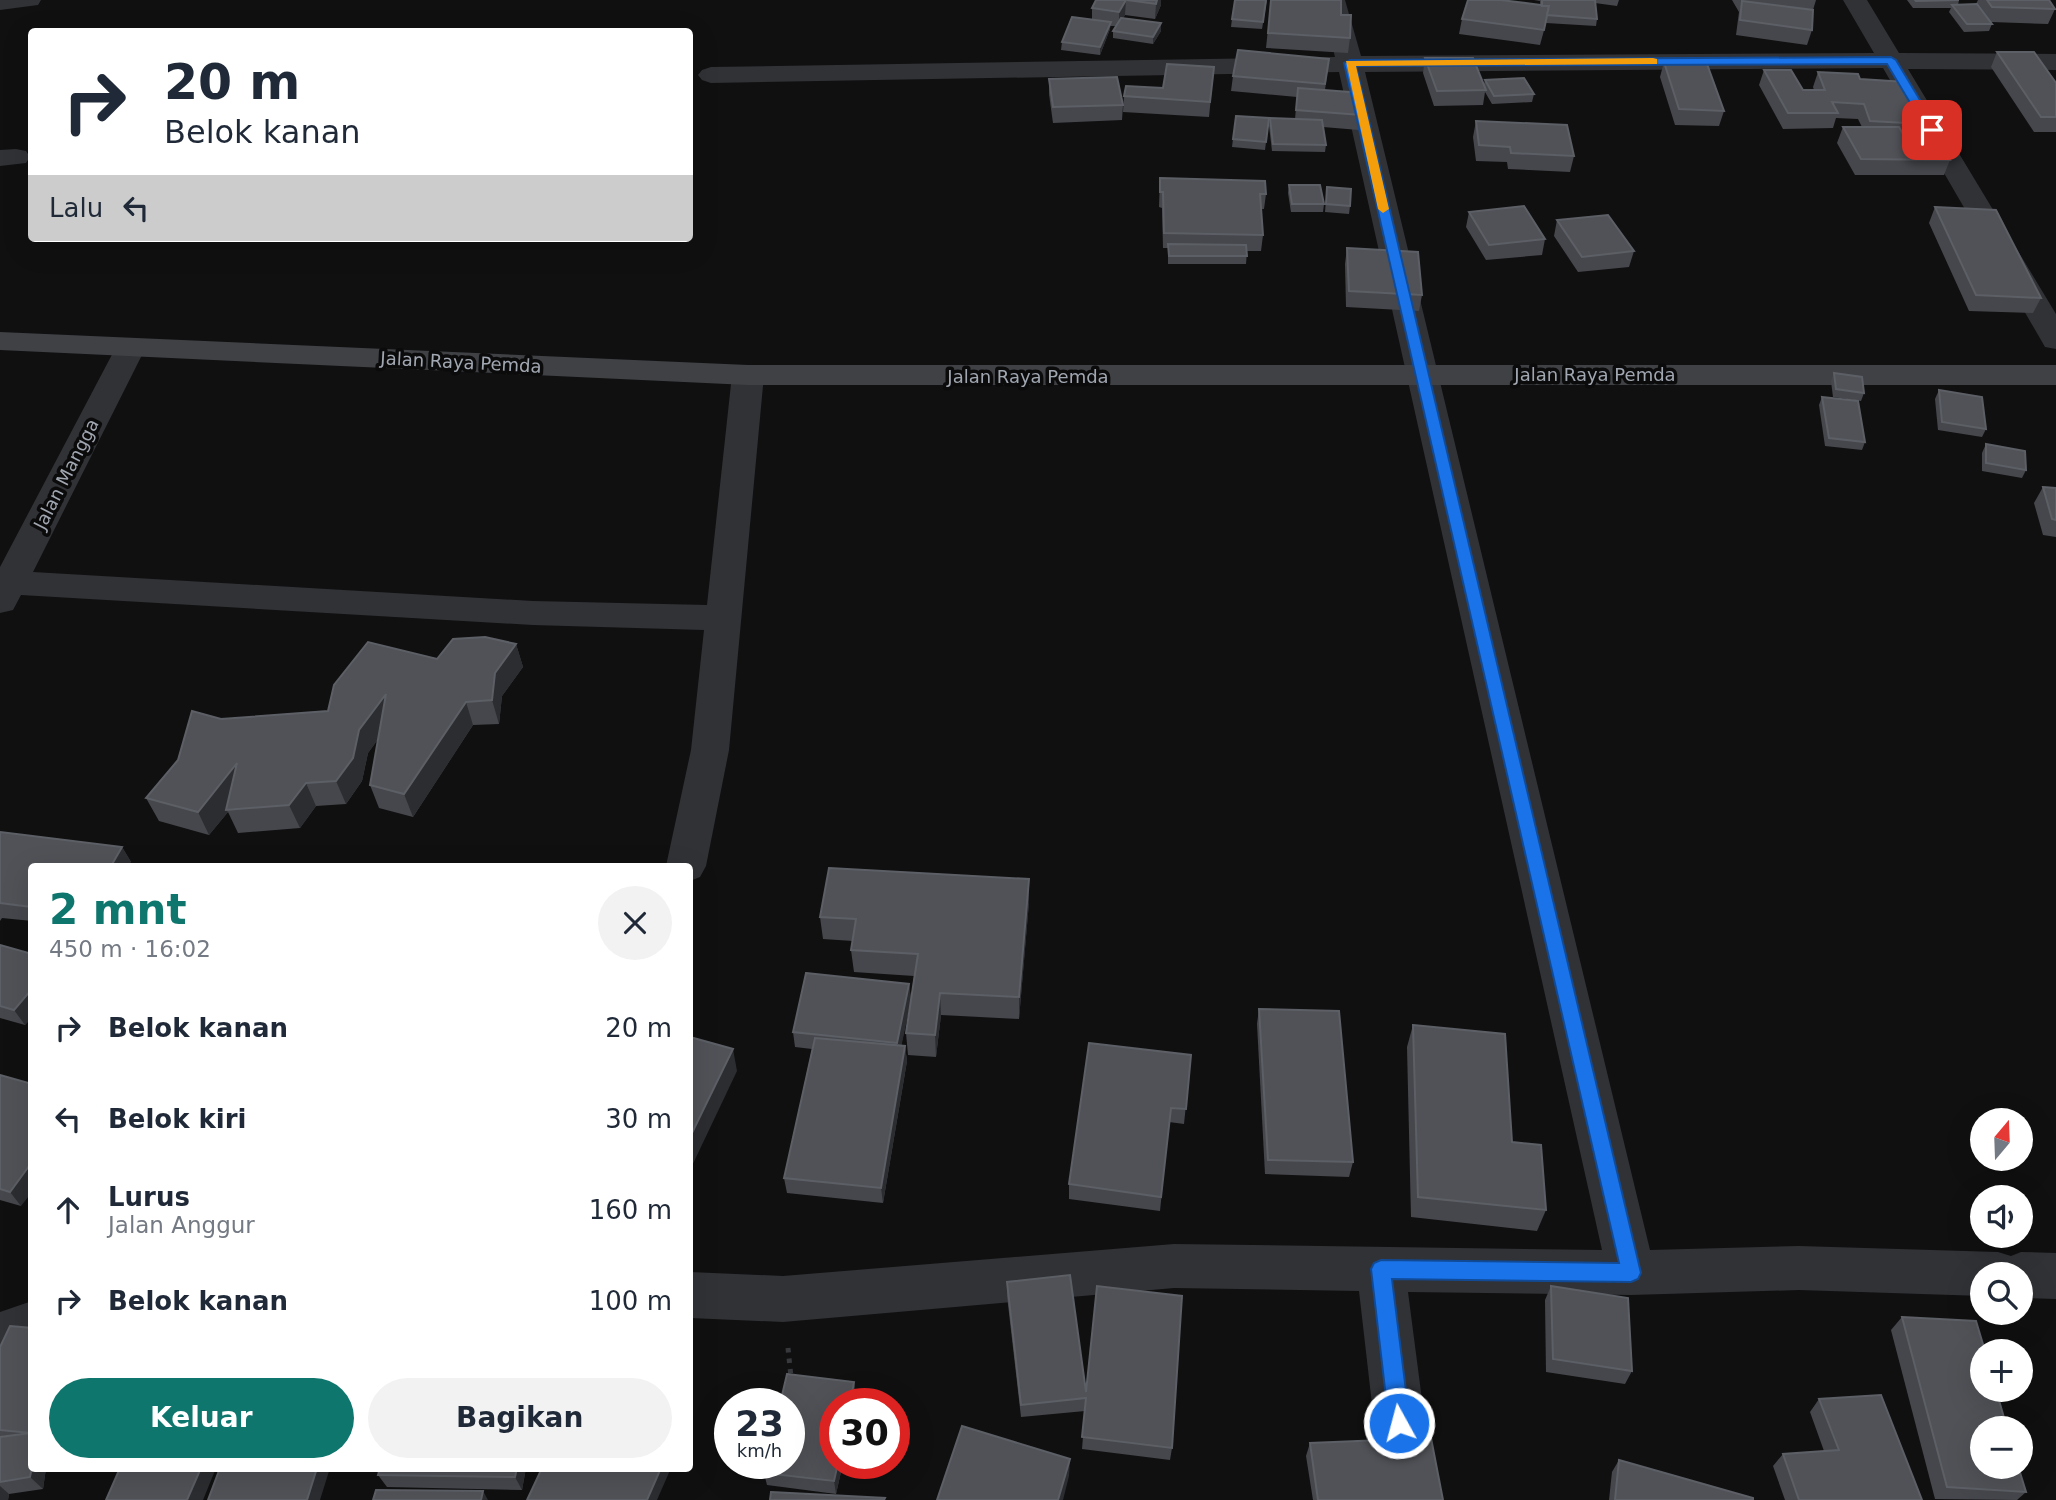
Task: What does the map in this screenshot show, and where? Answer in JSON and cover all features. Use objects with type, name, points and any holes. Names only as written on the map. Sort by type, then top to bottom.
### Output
[{"type":"street","points":[[0,3],[29,0]]},
{"type":"street","points":[[1333,0],[1350,63],[1631,1273]]},
{"type":"street","points":[[1855,0],[2056,340]]},
{"type":"street","points":[[711,75],[1350,63],[1891,60],[2056,62]]},
{"type":"street","name":"Jalan Raya Pemda","points":[[0,341],[748,375],[2056,375]]},
{"type":"street","name":"Jalan Mangga","points":[[3,588],[131,347]]},
{"type":"street","points":[[687,863],[710,750],[748,375]]},
{"type":"street","points":[[3,588],[533,613],[723,618]]},
{"type":"street","points":[[693,1295],[783,1299],[1174,1266],[1631,1273],[1799,1269],[1970,1273]]},
{"type":"street","points":[[1381,1269],[1409,1500]]},
{"type":"street","points":[[2033,1275],[2056,1276]]},
{"type":"street","points":[[0,1336],[28,1326]]},
{"type":"path","points":[[783,1299],[791,1380]]},
{"type":"path","points":[[801,1479],[803,1500]]},
{"type":"building","points":[[1096,0],[1126,0],[1119,12],[1092,8]]},
{"type":"building","points":[[1127,0],[1157,0],[1156,4]]},
{"type":"building","points":[[1235,0],[1266,0],[1263,22],[1232,19]]},
{"type":"building","points":[[1271,0],[1341,0],[1341,15],[1351,15],[1350,38],[1268,33]]},
{"type":"building","points":[[1468,0],[1501,0],[1549,6],[1544,30],[1462,19]]},
{"type":"building","points":[[1542,0],[1595,0],[1597,19],[1547,15],[1549,6],[1542,6]]},
{"type":"building","points":[[1987,0],[2049,0],[2055,9],[1992,7]]},
{"type":"building","points":[[1742,1],[1813,10],[1812,30],[1740,20]]},
{"type":"building","points":[[1977,4],[1992,24],[1967,24],[1952,5]]},
{"type":"building","points":[[1072,17],[1111,22],[1100,47],[1062,42]]},
{"type":"building","points":[[1121,18],[1161,23],[1153,37],[1113,31]]},
{"type":"building","points":[[1238,50],[1329,59],[1325,84],[1233,76]]},
{"type":"building","points":[[1997,52],[2034,52],[2056,83],[2056,117],[2041,117]]},
{"type":"building","points":[[1425,58],[1473,58],[1486,90],[1437,91]]},
{"type":"building","points":[[1664,62],[1707,64],[1724,111],[1679,109]]},
{"type":"building","points":[[1167,64],[1214,67],[1210,102],[1124,96],[1126,86],[1163,88]]},
{"type":"building","points":[[1764,70],[1791,70],[1803,90],[1825,90],[1818,72],[1858,74],[1860,79],[1906,82],[1924,124],[1870,121],[1864,104],[1832,102],[1838,113],[1788,113]]},
{"type":"building","points":[[1117,77],[1123,105],[1053,107],[1049,79]]},
{"type":"building","points":[[1524,78],[1534,94],[1494,96],[1485,80]]},
{"type":"building","points":[[1298,88],[1362,93],[1361,115],[1296,110]]},
{"type":"building","points":[[1236,116],[1269,118],[1266,142],[1233,139]]},
{"type":"building","points":[[1270,118],[1322,120],[1326,145],[1273,144]]},
{"type":"building","points":[[1476,121],[1567,125],[1574,156],[1511,153],[1510,147],[1479,145]]},
{"type":"building","points":[[1843,127],[1899,127],[1905,137],[1936,137],[1950,160],[1861,159]]},
{"type":"building","points":[[1160,178],[1265,181],[1266,194],[1260,194],[1263,235],[1164,233]]},
{"type":"building","points":[[1289,185],[1320,185],[1324,204],[1292,204]]},
{"type":"building","points":[[1327,187],[1351,189],[1350,206],[1326,204]]},
{"type":"building","points":[[1524,206],[1545,239],[1489,245],[1469,212]]},
{"type":"building","points":[[1935,207],[1996,210],[2041,298],[1976,295]]},
{"type":"building","points":[[1608,215],[1634,251],[1582,257],[1557,220]]},
{"type":"building","points":[[1168,244],[1246,245],[1247,256],[1169,256]]},
{"type":"building","points":[[1347,248],[1418,252],[1422,295],[1349,291]]},
{"type":"building","points":[[1834,373],[1862,377],[1864,393],[1836,389]]},
{"type":"building","points":[[1939,390],[1982,397],[1986,429],[1942,422]]},
{"type":"building","points":[[1822,397],[1858,401],[1865,442],[1829,438]]},
{"type":"building","points":[[1986,444],[2025,451],[2026,470],[1986,463]]},
{"type":"building","points":[[2043,487],[2056,488],[2056,520],[2052,519]]},
{"type":"building","points":[[485,637],[516,644],[495,673],[492,700],[466,702],[404,794],[370,785],[386,694],[359,730],[353,758],[336,781],[306,783],[289,805],[226,810],[237,763],[198,812],[146,798],[178,760],[192,711],[221,719],[328,711],[334,685],[368,642],[437,659],[453,639]]},
{"type":"building","points":[[0,832],[122,847],[113,863],[28,863],[28,906],[0,903]]},
{"type":"building","points":[[829,868],[1029,879],[1019,997],[940,993],[935,1035],[906,1033],[918,954],[851,950],[856,919],[820,917]]},
{"type":"building","points":[[0,945],[28,953],[28,994],[14,1010],[0,1006]]},
{"type":"building","points":[[806,973],[909,984],[897,1043],[793,1032]]},
{"type":"building","points":[[1259,1009],[1339,1011],[1353,1162],[1268,1160]]},
{"type":"building","points":[[1413,1025],[1505,1034],[1512,1142],[1541,1145],[1546,1210],[1418,1197]]},
{"type":"building","points":[[693,1038],[733,1049],[693,1131]]},
{"type":"building","points":[[815,1038],[905,1046],[881,1188],[784,1178]]},
{"type":"building","points":[[1089,1043],[1191,1055],[1186,1109],[1171,1108],[1161,1197],[1069,1184]]},
{"type":"building","points":[[0,1075],[28,1083],[28,1167],[10,1192],[0,1189]]},
{"type":"building","points":[[1070,1275],[1086,1392],[1097,1286],[1182,1296],[1172,1448],[1082,1437],[1086,1398],[1021,1405],[1007,1282]]},
{"type":"building","points":[[1551,1286],[1628,1298],[1632,1371],[1553,1359]]},
{"type":"building","points":[[1902,1317],[1970,1321],[1970,1325],[1977,1325],[1981,1339],[1970,1339],[1970,1402],[1999,1402],[2004,1416],[1970,1416],[1970,1479],[2022,1479],[2026,1492],[1947,1487]]},
{"type":"building","points":[[10,1326],[28,1328],[28,1433],[0,1430],[0,1347]]},
{"type":"building","points":[[787,1374],[854,1382],[853,1388],[819,1388],[819,1479],[834,1481],[805,1478],[805,1388],[784,1388]]},
{"type":"building","points":[[1881,1395],[1922,1500],[1799,1500],[1783,1454],[1839,1450],[1819,1399]]},
{"type":"building","points":[[962,1426],[1070,1459],[1058,1500],[937,1500]]},
{"type":"building","points":[[28,1433],[30,1477],[0,1482],[0,1437]]},
{"type":"building","points":[[1431,1438],[1443,1500],[1318,1500],[1310,1443]]},
{"type":"building","points":[[1619,1460],[1753,1498],[1753,1500],[1615,1500]]},
{"type":"building","points":[[118,1472],[199,1472],[187,1500],[106,1500]]},
{"type":"building","points":[[218,1472],[316,1472],[307,1500],[208,1500]]},
{"type":"building","points":[[379,1472],[516,1472],[515,1477],[378,1475]]},
{"type":"building","points":[[540,1472],[659,1472],[647,1500],[527,1500]]},
{"type":"building","points":[[376,1490],[483,1491],[481,1500],[373,1500]]},
{"type":"building","points":[[771,1492],[885,1498],[770,1500]]},
{"type":"slow traffic","points":[[1383,209],[1350,63],[1653,62]]},
{"type":"route","points":[[1399,1423],[1381,1269],[1631,1273],[1350,63],[1891,60],[1932,130]]}]
